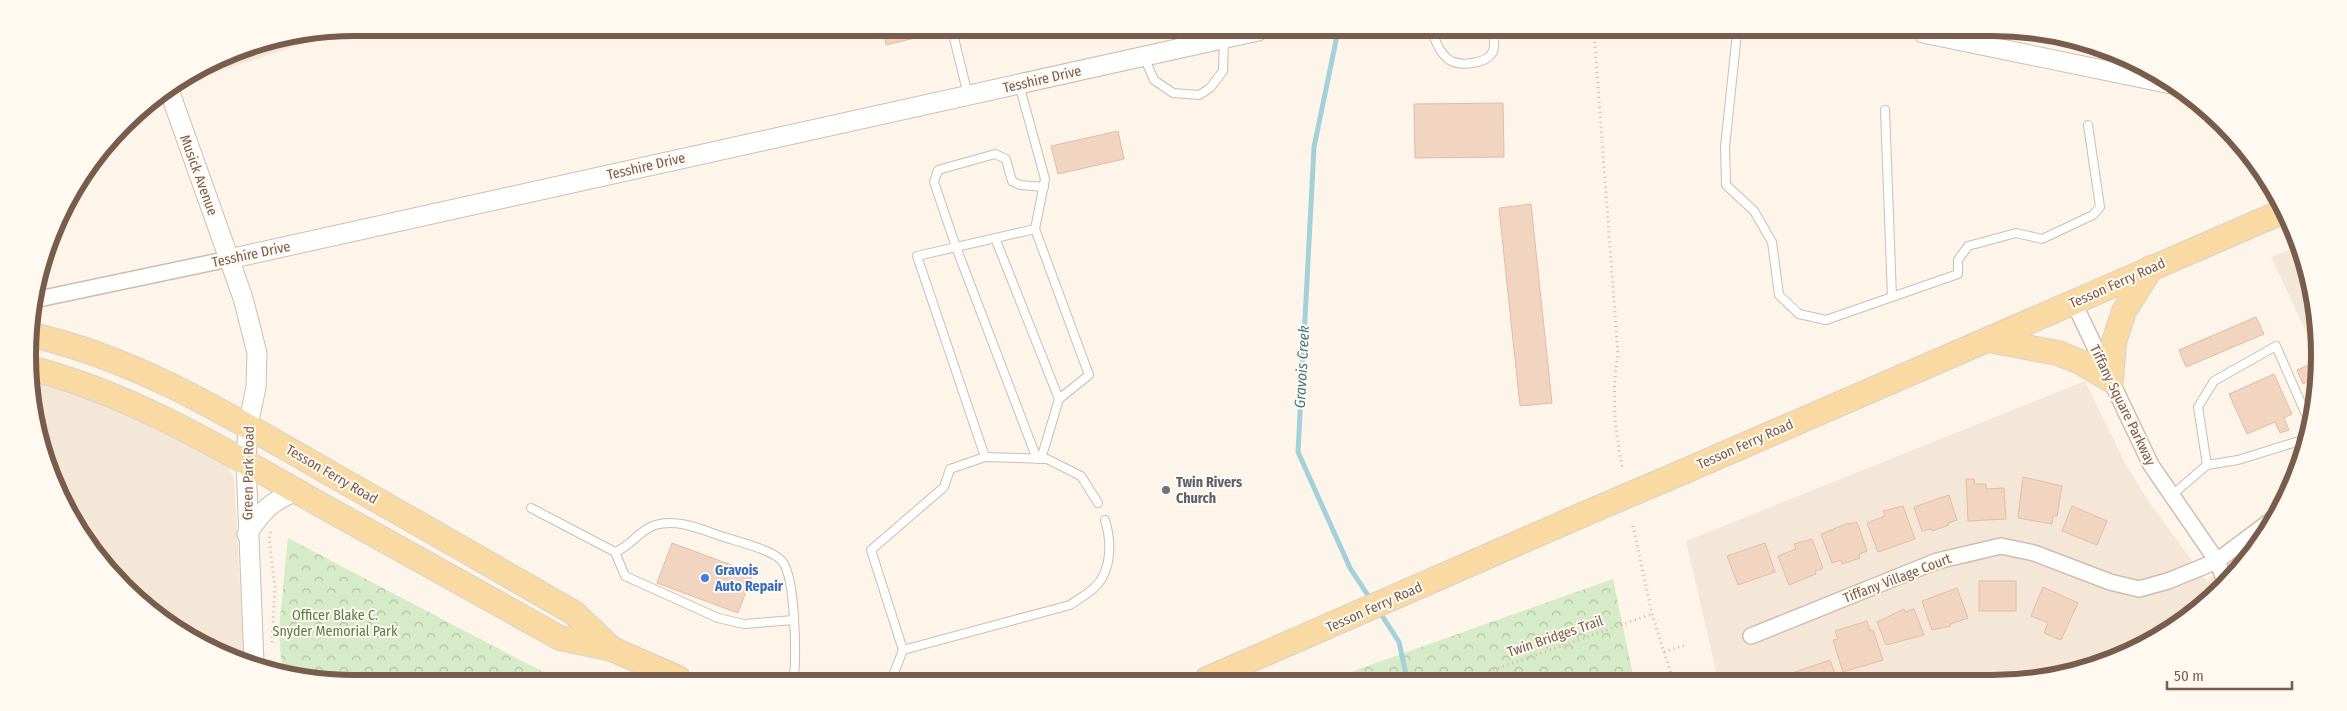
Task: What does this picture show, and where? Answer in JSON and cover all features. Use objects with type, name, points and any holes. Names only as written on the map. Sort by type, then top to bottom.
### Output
[{"type":"main road","name":"Tesson Ferry Road","points":[[1216,675],[2278,214]]},
{"type":"main road","points":[[1988,340],[2058,352],[2111,380],[2114,342],[2124,311],[2151,268]]},
{"type":"main road","name":"Tesson Ferry Road","points":[[37,335],[73,345],[131,366],[248,426],[574,613],[612,650]]},
{"type":"main road","name":"Tesson Ferry Road","points":[[37,370],[106,392],[150,411],[246,462],[560,638],[612,650],[671,675]]},
{"type":"street","name":"Tesshire Drive","points":[[41,298],[230,259],[1237,36]]},
{"type":"street","points":[[1938,36],[2153,80]]},
{"type":"street","name":"Musick Avenue","points":[[171,95],[230,259]]},
{"type":"street","name":"Green Park Road","points":[[230,259],[249,319],[257,353],[256,387],[248,426],[246,462],[247,534],[254,658]]},
{"type":"street","name":"Tiffany Square Parkway","points":[[2074,303],[2151,465],[2217,561],[2223,575]]},
{"type":"street","points":[[247,534],[260,514],[268,506],[278,499],[297,491]]},
{"type":"street","name":"Tiffany Village Court","points":[[1750,636],[1937,561],[2001,546],[2034,552],[2110,582],[2139,589],[2168,581],[2217,561],[2259,529]]},
{"type":"lane","points":[[953,36],[968,95]]},
{"type":"lane","points":[[1435,36],[1443,54],[1451,61],[1464,64],[1488,57],[1493,52],[1494,36]]},
{"type":"lane","points":[[1737,36],[1724,146],[1726,184],[1754,212],[1772,242],[1779,295],[1799,314],[1826,320],[1958,274],[1958,260],[1968,246],[2016,233],[2042,238],[2093,215],[2100,207],[2088,125]]},
{"type":"lane","points":[[1144,57],[1154,80],[1173,92],[1198,95],[1210,88],[1223,71],[1224,39]]},
{"type":"lane","points":[[1019,84],[1045,179],[1035,229],[1089,374],[1059,399],[1042,459]]},
{"type":"lane","points":[[1885,110],[1892,297]]},
{"type":"lane","points":[[1042,459],[956,247],[934,182],[938,170],[995,154],[1006,159],[1012,181],[1020,185],[1044,187]]},
{"type":"lane","points":[[985,457],[917,256],[1035,229]]},
{"type":"lane","points":[[994,238],[1059,399]]},
{"type":"lane","points":[[2207,465],[2198,407],[2214,381],[2276,346],[2306,414]]},
{"type":"lane","points":[[2172,495],[2207,465],[2238,460],[2299,441]]},
{"type":"lane","points":[[893,675],[904,650],[872,550],[944,487],[950,469],[985,457],[1042,459],[1081,476],[1098,503]]},
{"type":"lane","points":[[530,508],[615,552],[625,576],[718,618],[744,624],[794,620]]},
{"type":"lane","points":[[904,650],[1070,605],[1093,589],[1108,565],[1110,537],[1105,520]]},
{"type":"lane","points":[[615,552],[626,548],[639,533],[656,525],[674,523],[694,526],[768,553],[782,561],[787,574],[794,620],[796,648],[794,675]]},
{"type":"path","points":[[1594,36],[1618,355],[1613,386],[1613,418],[1622,468]]},
{"type":"path","points":[[272,524],[269,539],[275,587],[272,646]]},
{"type":"path","points":[[1633,526],[1652,614],[1671,675]]},
{"type":"path","name":"Twin Bridges Trail","points":[[1479,675],[1652,614]]},
{"type":"path","points":[[1664,652],[1685,645]]},
{"type":"shaded area","points":[[2027,38],[2054,42],[2091,52]]},
{"type":"shaded area","points":[[319,39],[197,78],[214,69],[253,53],[293,42]]},
{"type":"shaded area","points":[[2292,249],[2305,293],[2310,340],[2271,257]]},
{"type":"shaded area","points":[[37,380],[93,399],[163,430],[228,467],[234,478],[244,654],[214,642],[161,609],[115,566],[102,550],[69,497],[53,458],[42,418]]},
{"type":"shaded area","points":[[2085,381],[2126,465],[2147,499],[2207,581],[2240,556],[2202,596],[2151,632],[2133,642],[2094,658],[2054,669],[1991,675],[1717,675],[1686,541]]},
{"type":"green space","name":"Officer Blake C. Snyder Memorial Park","points":[[288,538],[550,675],[356,675],[293,669],[282,666],[279,629]]},
{"type":"green space","points":[[1613,579],[1633,675],[1342,675]]},
{"type":"building","points":[[884,36],[923,36],[886,45]]},
{"type":"building","points":[[1503,103],[1504,157],[1415,158],[1414,104]]},
{"type":"building","points":[[1118,131],[1124,159],[1058,174],[1051,146]]},
{"type":"building","points":[[1531,204],[1552,403],[1520,406],[1499,208]]},
{"type":"building","points":[[2256,317],[2264,334],[2186,367],[2179,350]]},
{"type":"building","points":[[2311,364],[2309,384],[2308,381],[2303,384],[2297,370]]},
{"type":"building","points":[[2274,374],[2292,414],[2284,418],[2289,430],[2280,433],[2275,422],[2247,434],[2229,394]]},
{"type":"building","points":[[2023,477],[2062,486],[2057,516],[2053,516],[2052,524],[2018,518]]},
{"type":"building","points":[[1966,479],[1974,479],[1975,484],[1986,484],[1986,489],[2004,488],[2006,519],[1968,521]]},
{"type":"building","points":[[1949,495],[1957,520],[1932,531],[1931,529],[1922,531],[1914,507]]},
{"type":"building","points":[[1903,506],[1915,539],[1878,552],[1867,523],[1885,516],[1883,511]]},
{"type":"building","points":[[2072,506],[2107,521],[2097,545],[2062,531]]},
{"type":"building","points":[[1857,522],[1867,551],[1859,554],[1860,558],[1842,564],[1841,560],[1832,563],[1821,534],[1848,523]]},
{"type":"building","points":[[1812,539],[1823,568],[1815,571],[1816,574],[1789,585],[1778,556],[1796,549],[1794,544]]},
{"type":"building","name":"Gravois Auto Repair","points":[[672,543],[753,573],[738,613],[657,583]]},
{"type":"building","points":[[1765,543],[1775,572],[1738,585],[1727,556]]},
{"type":"building","points":[[1979,581],[2016,581],[2016,611],[1979,611]]},
{"type":"building","points":[[2043,587],[2078,603],[2061,640],[2044,633],[2048,623],[2031,616]]},
{"type":"building","points":[[1957,588],[1968,618],[1950,624],[1951,626],[1932,630],[1922,601]]},
{"type":"building","points":[[1904,609],[1905,612],[1914,609],[1924,635],[1886,645],[1877,622]]},
{"type":"building","points":[[1867,621],[1870,631],[1873,630],[1883,660],[1843,672],[1833,640],[1838,639],[1835,631]]},
{"type":"building","points":[[1830,660],[1835,675],[1796,675],[1795,672]]},
{"type":"waterway","name":"Gravois Creek","points":[[1337,36],[1314,147],[1298,452],[1350,568],[1371,600]]},
{"type":"waterway","name":"Gravois Creek","points":[[1379,611],[1399,642],[1406,675]]},
{"type":"place","name":"Twin Rivers Church","points":[[1166,490]]},
{"type":"place","name":"Gravois Auto Repair","points":[[705,578]]}]
